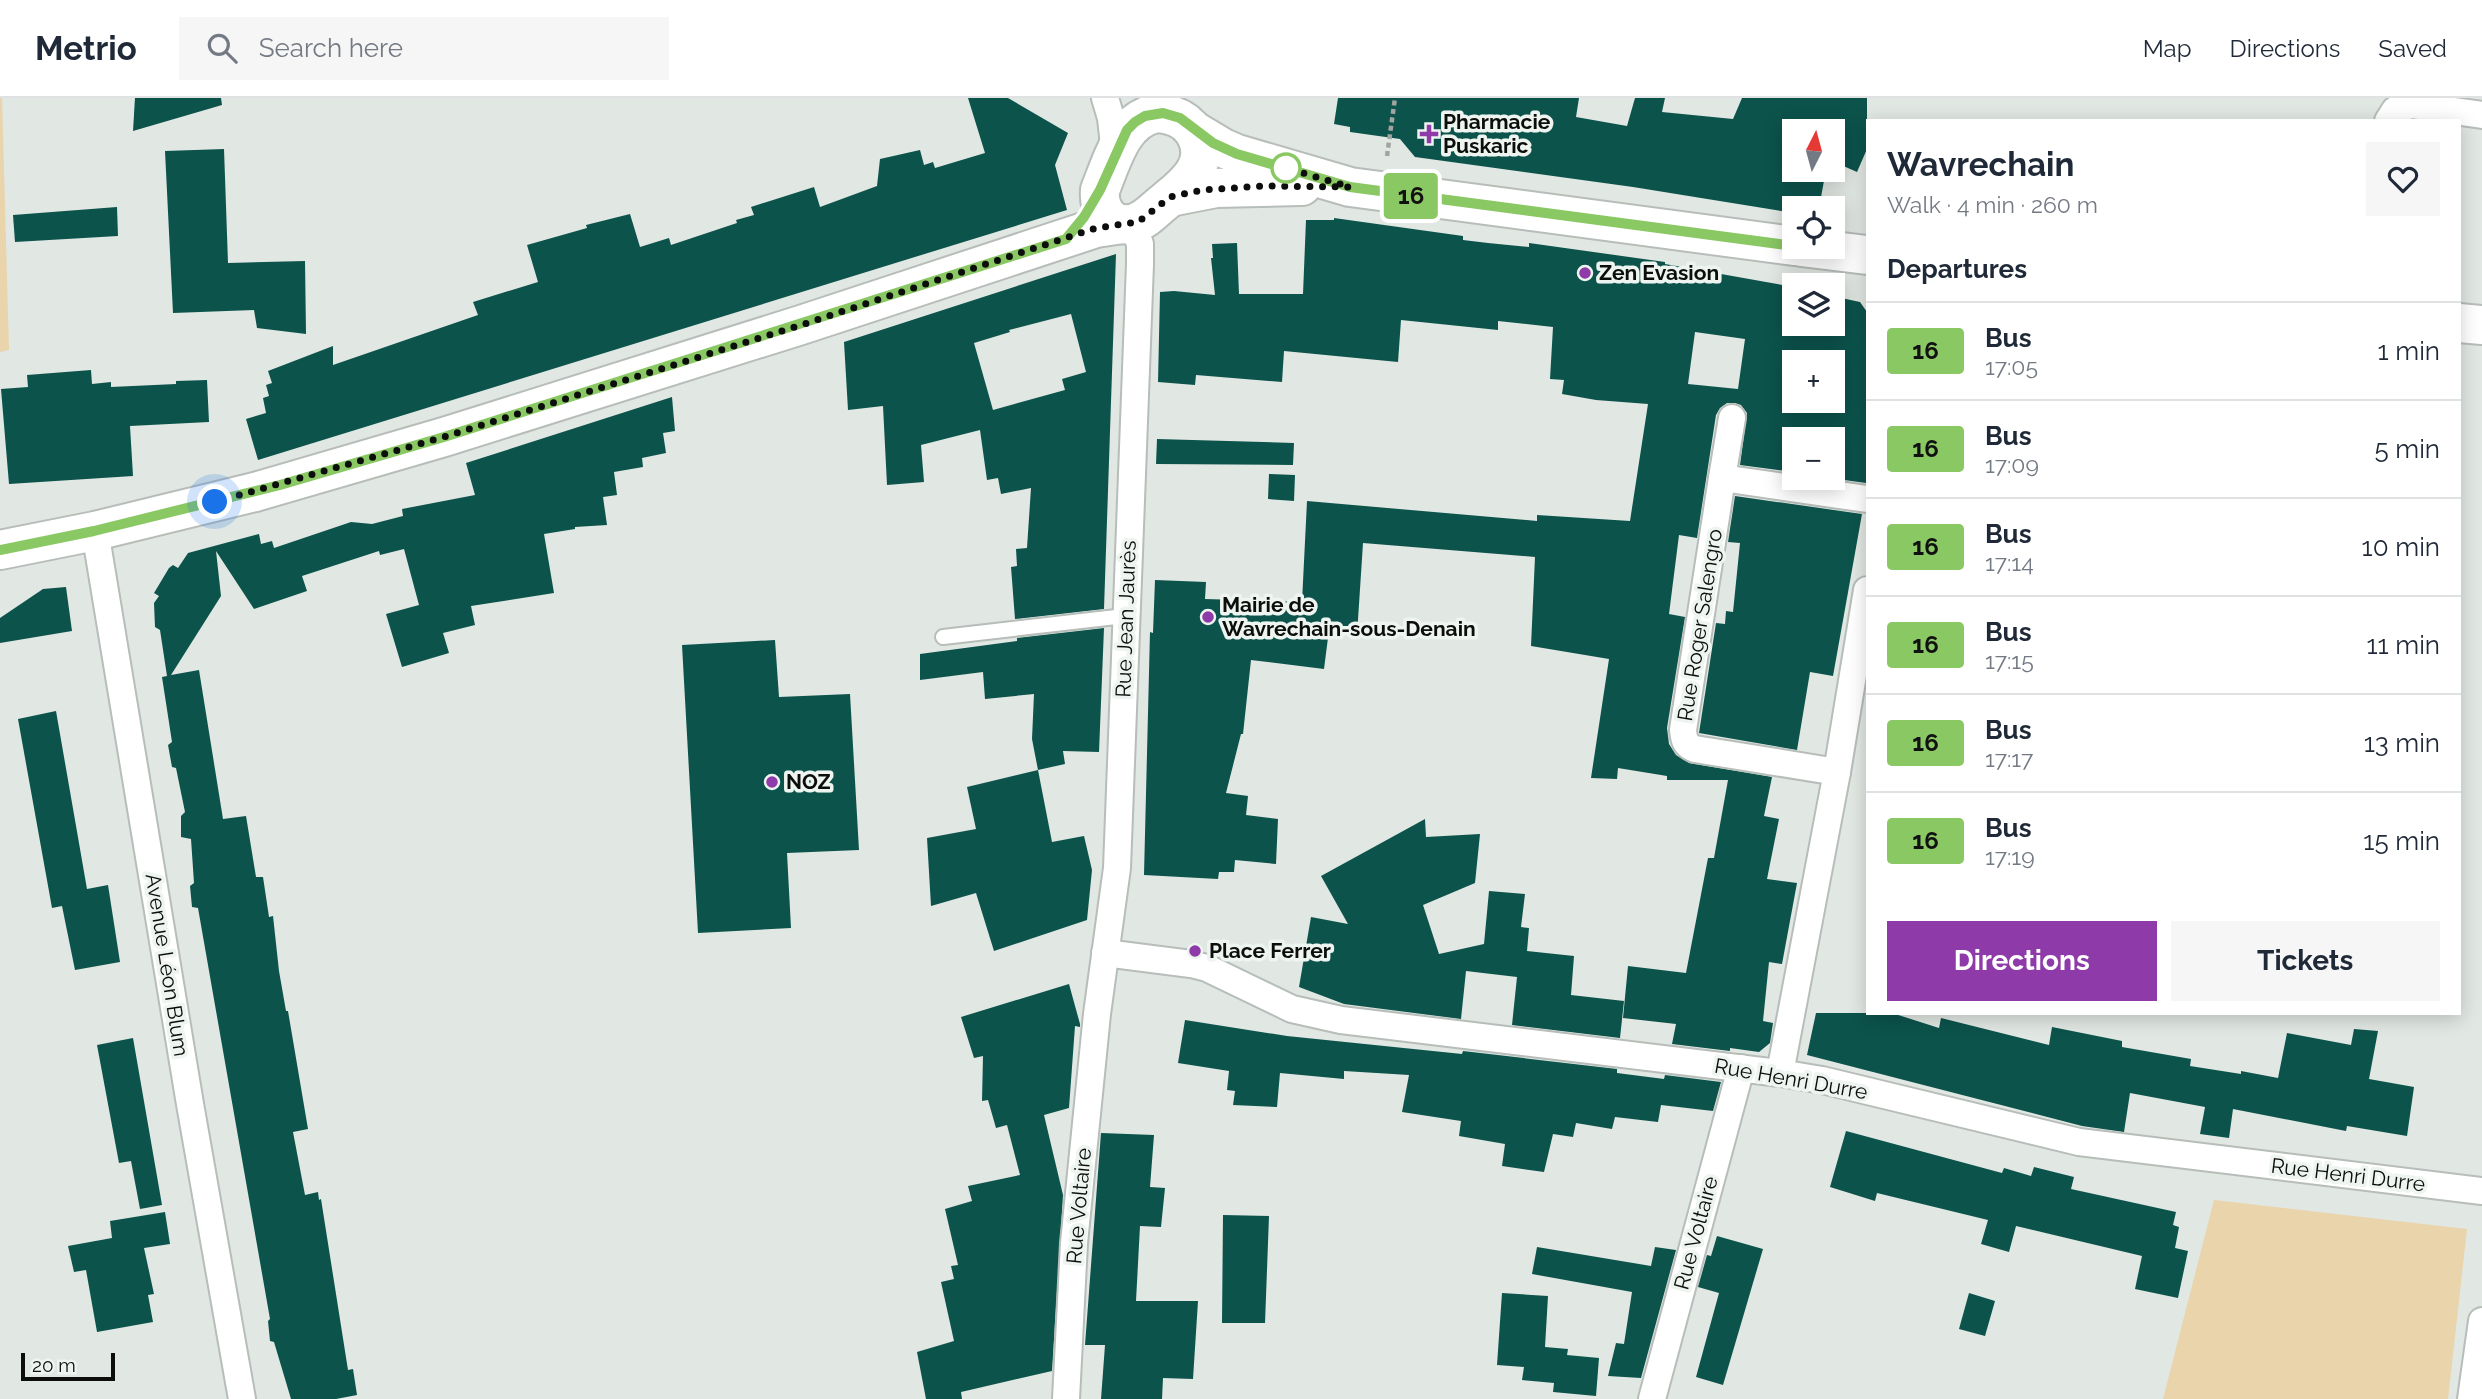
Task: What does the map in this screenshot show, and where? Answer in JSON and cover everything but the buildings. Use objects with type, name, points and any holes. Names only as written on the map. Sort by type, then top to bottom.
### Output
[{"type":"main road","points":[[1066,239],[1084,217],[1100,190],[1124,135],[1135,122],[1151,114],[1174,115],[1213,143],[1237,154],[1366,189]]},
{"type":"main road","points":[[0,550],[94,531],[255,492],[444,437],[1096,228],[1143,220],[1189,181],[1198,165],[1200,147],[1174,115]]},
{"type":"main road","points":[[1170,197],[1225,188],[1366,189],[1782,244]]},
{"type":"main road","points":[[1100,190],[1099,201],[1103,211],[1114,221],[1128,224]]},
{"type":"main road","points":[[1845,252],[1866,255]]},
{"type":"main road","points":[[2461,323],[2482,325]]},
{"type":"main road","points":[[2461,347],[2482,349]]},
{"type":"street","points":[[1105,98],[1111,118],[1115,156]]},
{"type":"street","points":[[2389,119],[2395,110],[2411,105],[2482,115]]},
{"type":"street","name":"Rue Jean Jaurès","points":[[1097,1014],[1117,868],[1140,264],[1140,244],[1128,224]]},
{"type":"street","name":"Rue Roger Salengro","points":[[1732,418],[1684,740],[1687,746],[1704,751],[1837,772]]},
{"type":"street","points":[[1722,478],[1866,499]]},
{"type":"street","name":"Avenue Léon Blum","points":[[94,531],[242,1399]]},
{"type":"street","points":[[1780,1073],[1837,772],[1866,596]]},
{"type":"street","name":"Rue Henri Durre","points":[[1105,953],[1199,966],[1222,974],[1292,1009],[1341,1020],[1780,1073],[1822,1080],[2079,1142],[2482,1191]]},
{"type":"street","name":"Rue Voltaire","points":[[1066,1399],[1074,1243],[1097,1014]]},
{"type":"street","name":"Rue Voltaire","points":[[1652,1399],[1741,1068]]},
{"type":"street","points":[[2470,1399],[2482,1321]]},
{"type":"lane","points":[[943,637],[1125,616]]},
{"type":"path","points":[[1366,189],[1395,98]]},
{"type":"shaded area","points":[[0,98],[9,350],[0,352]]},
{"type":"shaded area","points":[[2214,1200],[2467,1229],[2448,1399],[2163,1399]]},
{"type":"bus line","name":"16","points":[[0,550],[94,531],[280,485],[444,437],[1066,239],[1084,217],[1100,190],[1127,130],[1135,122],[1151,114],[1163,113],[1180,118],[1213,143],[1237,154],[1350,187],[1782,244]]},
{"type":"place","name":"Pharmacie Puskaric","points":[[1429,134]]},
{"type":"place","name":"Zen Evasion","points":[[1585,273]]},
{"type":"place","name":"Mairie de Wavrechain-sous-Denain","points":[[1208,617]]},
{"type":"place","name":"NOZ","points":[[772,782]]},
{"type":"place","name":"Place Ferrer","points":[[1195,951]]},
{"type":"route","points":[[215,502],[444,437],[801,325],[1096,228],[1133,224],[1143,220],[1170,197],[1188,192],[1264,186],[1350,187],[1286,168]]}]
